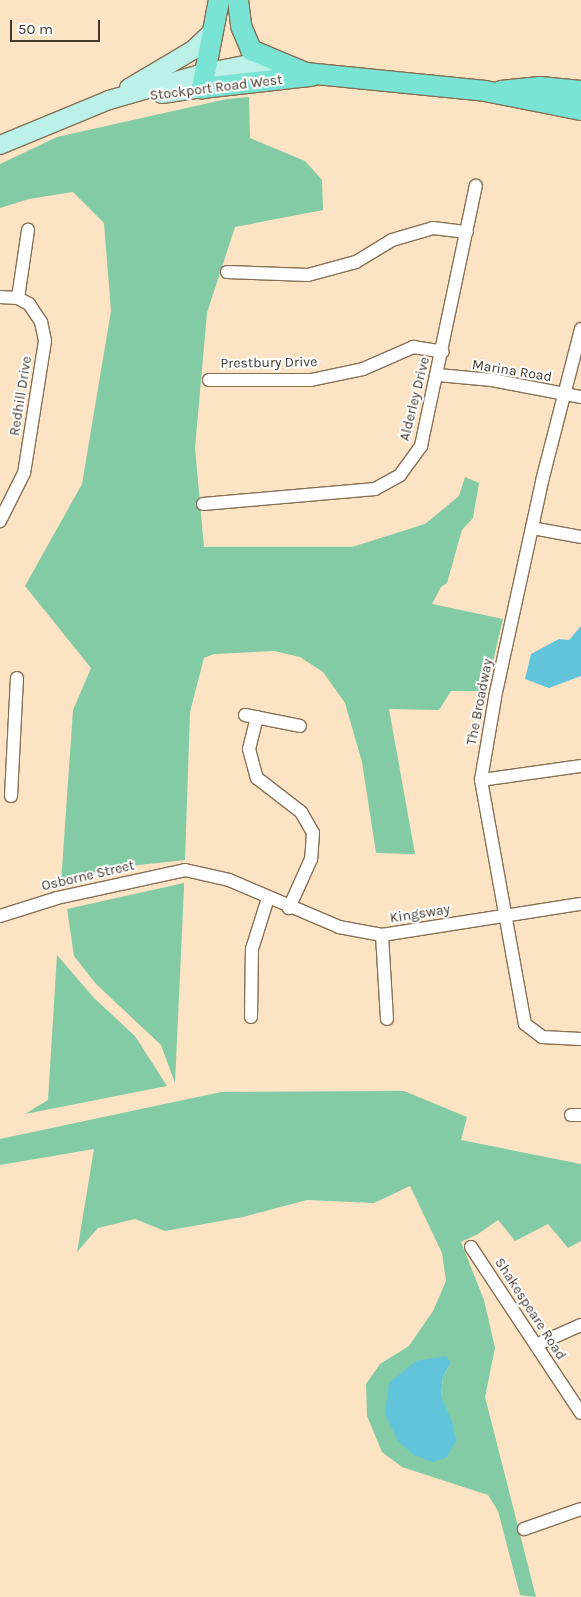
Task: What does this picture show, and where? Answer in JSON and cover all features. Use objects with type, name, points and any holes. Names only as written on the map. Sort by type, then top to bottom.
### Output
[{"type":"main road","points":[[211,79],[211,33],[219,0]]},
{"type":"main road","points":[[211,79],[231,0]]},
{"type":"main road","points":[[238,0],[240,26],[251,50],[314,74]]},
{"type":"main road","name":"Stockport Road West","points":[[0,145],[109,100],[193,50],[211,33]]},
{"type":"main road","name":"Stockport Road West","points":[[109,100],[211,79],[314,74],[381,78],[492,92],[581,110]]},
{"type":"main road","name":"Stockport Road West","points":[[492,92],[540,86],[581,91]]},
{"type":"street","name":"Alderley Drive","points":[[203,504],[375,489],[400,475],[421,446],[438,376],[476,186]]},
{"type":"street","points":[[227,272],[308,275],[356,262],[392,240],[433,228],[467,232]]},
{"type":"street","points":[[0,298],[18,298],[28,230]]},
{"type":"street","name":"Redhill Drive","points":[[0,521],[5,503],[24,473],[45,341],[36,313],[18,298]]},
{"type":"street","name":"The Broadway","points":[[581,329],[532,528],[495,698],[481,780],[503,916],[525,1024],[542,1036],[581,1039]]},
{"type":"street","name":"Prestbury Drive","points":[[209,380],[311,380],[363,368],[413,347],[443,352]]},
{"type":"street","name":"Marina Road","points":[[438,376],[492,380],[581,397]]},
{"type":"street","points":[[532,528],[581,537]]},
{"type":"street","points":[[11,796],[17,678]]},
{"type":"street","points":[[289,908],[311,859],[312,834],[301,812],[257,778],[250,749],[251,716],[300,726]]},
{"type":"street","points":[[0,748],[13,750]]},
{"type":"street","points":[[481,780],[581,766]]},
{"type":"street","name":"Kingsway","points":[[184,870],[229,880],[289,908],[339,927],[382,935],[581,904]]},
{"type":"street","name":"Osborne Street","points":[[0,916],[57,898],[184,870]]},
{"type":"street","points":[[251,1017],[252,948],[268,898]]},
{"type":"street","points":[[382,935],[387,1018]]},
{"type":"street","name":"Shakespeare Road","points":[[471,1247],[581,1413]]},
{"type":"street","points":[[536,1345],[581,1325]]},
{"type":"street","points":[[524,1530],[581,1509]]},
{"type":"green space","points":[[249,97],[250,138],[305,161],[322,180],[323,210],[235,227],[207,313],[195,448],[204,547],[352,547],[425,524],[459,496],[465,477],[479,483],[473,518],[462,530],[447,583],[441,587],[432,604],[503,619],[486,691],[451,691],[439,710],[389,709],[415,854],[376,853],[362,762],[345,703],[323,672],[300,657],[274,651],[214,654],[204,658],[190,712],[185,860],[139,865],[61,883],[73,710],[91,668],[25,586],[82,484],[111,311],[104,223],[73,192],[29,199],[0,208],[0,164],[57,137],[227,99]]},
{"type":"green space","points":[[184,883],[175,1083],[161,1045],[96,984],[74,956],[67,909]]},
{"type":"green space","points":[[57,955],[94,998],[135,1036],[167,1086],[25,1114],[48,1100]]},
{"type":"green space","points":[[404,1091],[467,1117],[461,1140],[581,1164],[581,1241],[568,1248],[548,1224],[515,1241],[498,1220],[478,1234],[461,1242],[484,1300],[495,1348],[485,1397],[536,1597],[520,1595],[498,1511],[488,1495],[402,1467],[382,1452],[367,1416],[366,1384],[380,1364],[409,1346],[433,1311],[446,1281],[442,1253],[410,1186],[374,1203],[307,1200],[243,1217],[165,1231],[135,1219],[98,1228],[77,1252],[94,1149],[0,1165],[0,1139],[221,1092]],"holes":[[[416,1361],[451,1363],[443,1376],[441,1397]]]},
{"type":"water","points":[[581,626],[581,676],[549,688],[525,679],[531,654],[559,639],[569,640]]},
{"type":"water","points":[[446,1356],[451,1363],[443,1376],[441,1397],[452,1421],[456,1441],[446,1458],[432,1462],[414,1455],[398,1441],[385,1414],[389,1383],[416,1361]]}]
